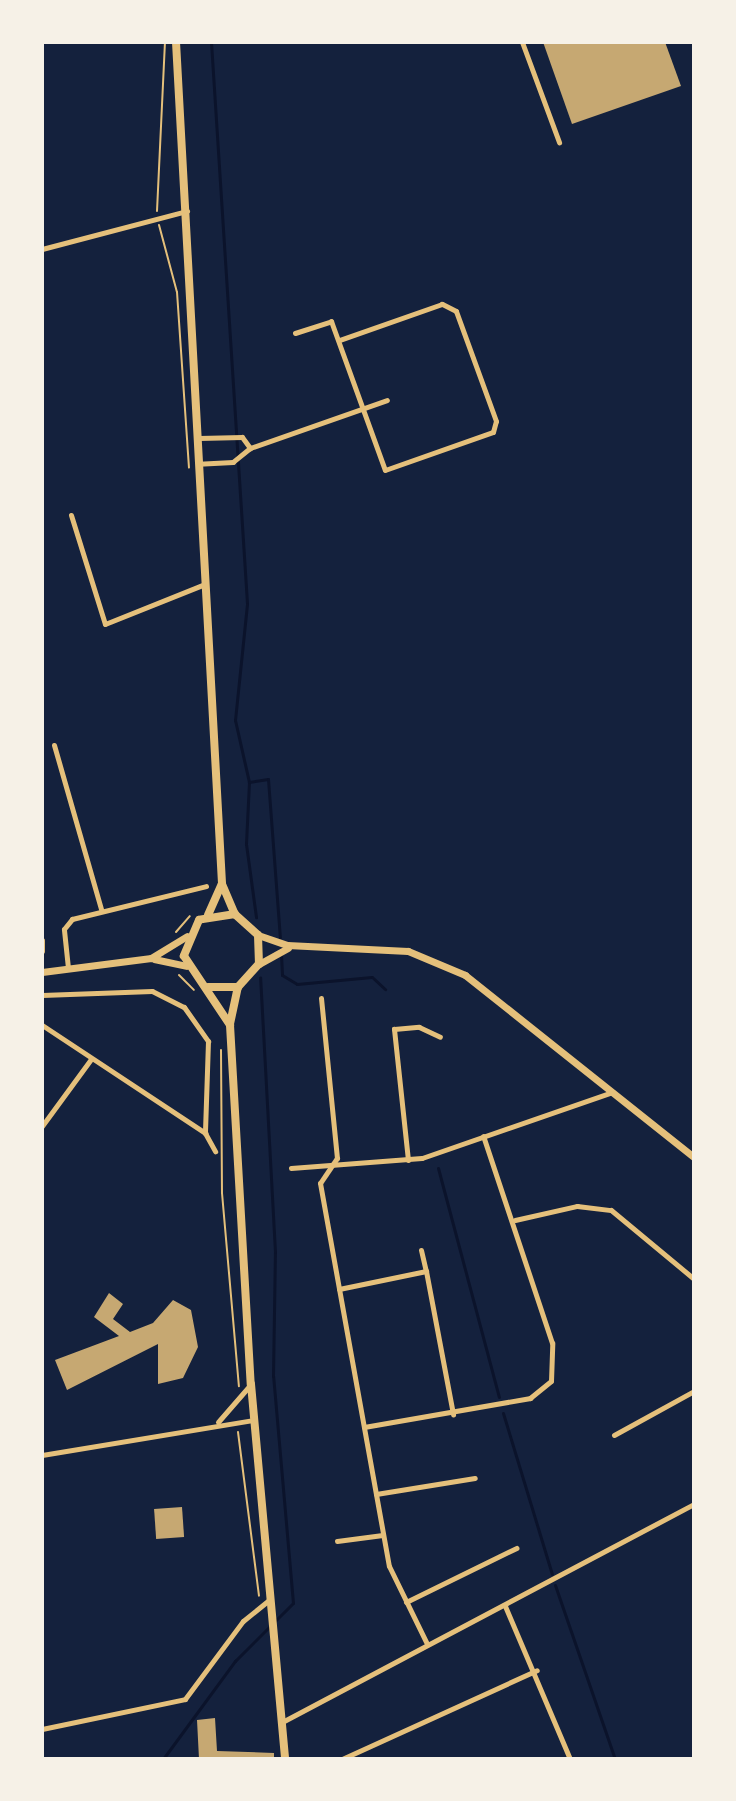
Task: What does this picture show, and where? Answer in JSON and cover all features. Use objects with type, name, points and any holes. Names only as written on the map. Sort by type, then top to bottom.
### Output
[{"type":"main road","points":[[176,42],[222,884],[235,914],[258,935],[259,964],[238,987],[230,1025],[251,1384],[268,1597],[284,1721],[285,1759]]},
{"type":"main road","points":[[222,884],[187,936],[186,966],[208,987],[230,1025]]},
{"type":"main road","points":[[203,913],[235,914]]},
{"type":"main road","points":[[208,987],[238,987]]},
{"type":"street","points":[[522,42],[559,142]]},
{"type":"street","points":[[42,249],[187,211]]},
{"type":"street","points":[[295,333],[331,321],[385,470],[493,432],[496,421],[456,311],[442,304],[339,340]]},
{"type":"street","points":[[198,465],[233,462],[244,458],[250,448],[387,400]]},
{"type":"street","points":[[197,438],[242,437],[250,448]]},
{"type":"street","points":[[71,515],[105,624],[205,587]]},
{"type":"street","points":[[54,745],[101,909]]},
{"type":"street","points":[[68,969],[64,929],[72,919],[101,909],[206,886]]},
{"type":"street","points":[[258,935],[298,946],[408,951],[465,975],[694,1157]]},
{"type":"street","points":[[171,957],[187,936]]},
{"type":"street","points":[[42,940],[42,951]]},
{"type":"street","points":[[259,964],[298,946]]},
{"type":"street","points":[[42,972],[171,957],[186,966]]},
{"type":"street","points":[[42,995],[152,991],[184,1007],[208,1041],[205,1133]]},
{"type":"street","points":[[321,998],[337,1158],[320,1183],[383,1535],[406,1602],[427,1644]]},
{"type":"street","points":[[42,1025],[205,1133],[215,1151]]},
{"type":"street","points":[[408,1160],[394,1029],[419,1027],[440,1037]]},
{"type":"street","points":[[42,1126],[91,1059]]},
{"type":"street","points":[[291,1168],[327,1170],[408,1160],[613,1092]]},
{"type":"street","points":[[364,1427],[453,1414],[530,1398],[551,1381],[552,1343],[515,1220],[483,1136]]},
{"type":"street","points":[[515,1220],[577,1206],[611,1210],[694,1279]]},
{"type":"street","points":[[421,1250],[453,1414]]},
{"type":"street","points":[[339,1289],[426,1271]]},
{"type":"street","points":[[218,1422],[251,1384]]},
{"type":"street","points":[[614,1435],[694,1391]]},
{"type":"street","points":[[42,1455],[218,1422],[254,1420]]},
{"type":"street","points":[[376,1494],[475,1478]]},
{"type":"street","points":[[284,1721],[694,1504]]},
{"type":"street","points":[[337,1541],[383,1535]]},
{"type":"street","points":[[406,1602],[516,1548]]},
{"type":"street","points":[[42,1729],[185,1699],[243,1621],[268,1597]]},
{"type":"street","points":[[505,1606],[537,1670],[570,1759]]},
{"type":"street","points":[[342,1759],[537,1670]]},
{"type":"path","points":[[165,42],[157,219],[177,292],[189,470]]},
{"type":"path","points":[[199,993],[171,957],[176,931],[203,913]]},
{"type":"path","points":[[221,1034],[222,1193],[240,1399]]},
{"type":"path","points":[[240,1420],[257,1597],[268,1597]]},
{"type":"building","points":[[543,42],[665,42],[681,86],[572,124]]},
{"type":"building","points":[[109,1293],[123,1304],[113,1319],[130,1332],[153,1323],[173,1300],[191,1310],[198,1347],[183,1378],[158,1384],[158,1344],[67,1390],[55,1360],[119,1336],[94,1317]]},
{"type":"building","points":[[182,1507],[184,1537],[156,1539],[154,1509]]},
{"type":"building","points":[[215,1718],[217,1751],[274,1753],[274,1759],[199,1759],[197,1720]]},
{"type":"waterway","points":[[211,42],[247,604],[235,720],[249,782],[246,844],[256,917]]},
{"type":"waterway","points":[[249,782],[268,779],[280,938]]},
{"type":"waterway","points":[[281,955],[282,975],[297,984],[372,977],[385,989]]},
{"type":"waterway","points":[[163,1759],[235,1661],[293,1603],[273,1376],[275,1252],[260,977]]},
{"type":"waterway","points":[[438,1168],[499,1397]]},
{"type":"waterway","points":[[503,1413],[552,1574]]},
{"type":"waterway","points":[[555,1585],[615,1759]]}]
